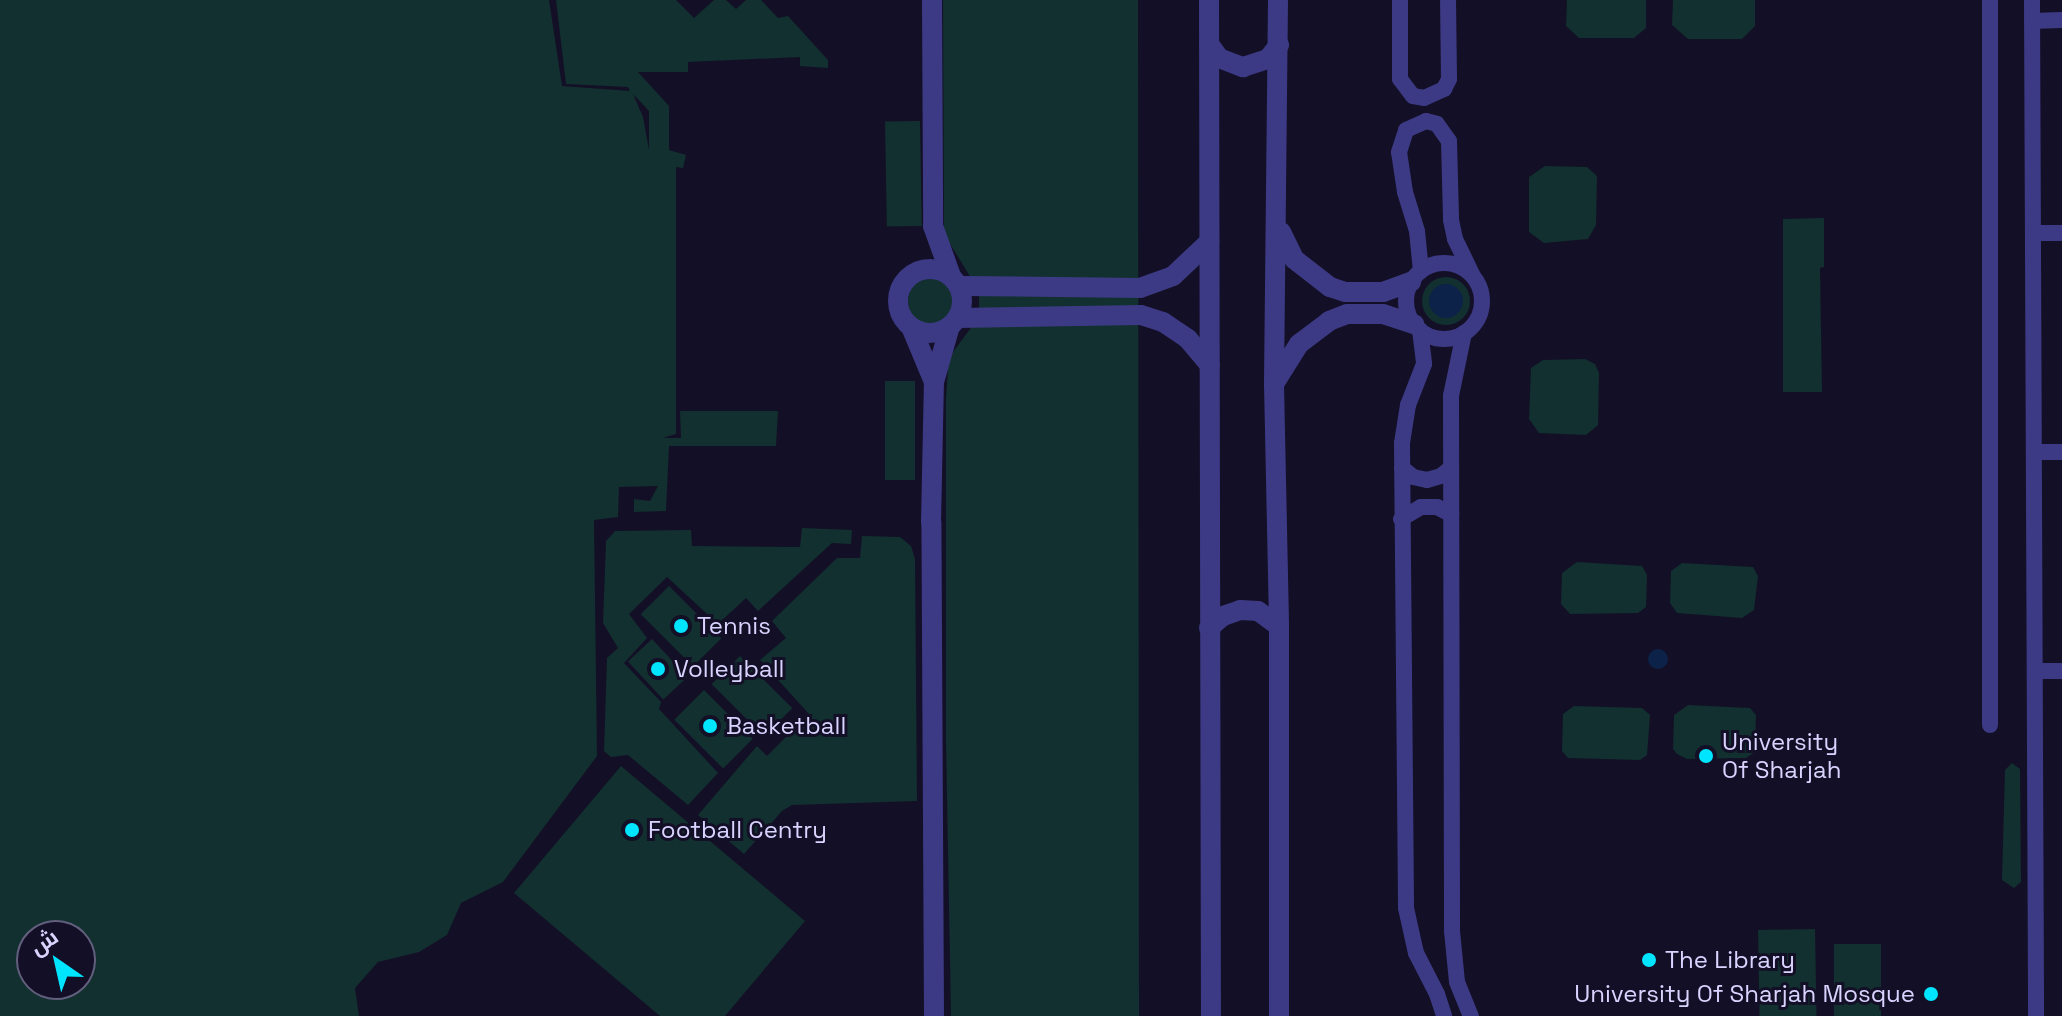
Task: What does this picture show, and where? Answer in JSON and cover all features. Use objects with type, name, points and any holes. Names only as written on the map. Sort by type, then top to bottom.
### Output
[{"type":"street","points":[[932,0],[933,226],[962,302],[934,382],[931,537],[934,1016]]},
{"type":"street","points":[[1209,0],[1211,1016]]},
{"type":"street","points":[[1278,0],[1274,384],[1279,626],[1279,1016]]},
{"type":"street","points":[[1400,0],[1400,79],[1404,89],[1424,98],[1435,96],[1449,79],[1448,0]]},
{"type":"street","points":[[1990,0],[1990,725]]},
{"type":"street","points":[[2032,0],[2036,1016]]},
{"type":"street","points":[[2032,21],[2062,20]]},
{"type":"street","points":[[1209,44],[1219,58],[1243,67],[1268,59],[1279,45]]},
{"type":"street","points":[[1274,384],[1299,344],[1313,331],[1347,314],[1383,314],[1417,327],[1446,339],[1464,333],[1476,322],[1482,306],[1481,290],[1455,239],[1451,220],[1449,141],[1437,124],[1426,121],[1406,130],[1399,152],[1405,192],[1417,231],[1416,277],[1407,303],[1417,327],[1424,364],[1405,418],[1401,519],[1406,908],[1416,953],[1437,994],[1444,1016]]},
{"type":"street","points":[[1277,220],[1285,246],[1304,271],[1345,292],[1383,292],[1448,263],[1473,276]]},
{"type":"street","points":[[933,226],[911,275],[898,295],[903,318],[911,327],[934,382]]},
{"type":"street","points":[[2033,233],[2062,233]]},
{"type":"street","points":[[911,275],[931,269],[955,281],[1120,290],[1149,286],[1173,276],[1209,242]]},
{"type":"street","points":[[1120,290],[1120,313]]},
{"type":"street","points":[[1345,292],[1349,303],[1347,314]]},
{"type":"street","points":[[911,327],[930,333],[954,322],[1120,313],[1163,322],[1188,339],[1210,365]]},
{"type":"street","points":[[1464,333],[1452,386],[1452,940],[1457,982],[1471,1016]]},
{"type":"street","points":[[2034,452],[2062,452]]},
{"type":"street","points":[[1402,468],[1413,477],[1427,480],[1441,476],[1451,468]]},
{"type":"street","points":[[1401,519],[1421,507],[1437,507],[1451,514]]},
{"type":"street","points":[[1209,628],[1223,616],[1240,610],[1258,611],[1279,626]]},
{"type":"street","points":[[2035,671],[2062,671]]},
{"type":"green space","points":[[0,0],[549,0],[562,86],[630,91],[628,87],[566,84],[556,0],[676,0],[694,18],[714,0],[726,0],[736,9],[746,0],[761,0],[778,18],[788,16],[828,60],[828,68],[800,66],[800,57],[688,62],[688,72],[638,72],[669,106],[669,150],[686,155],[683,168],[676,167],[676,434],[663,438],[681,438],[680,411],[778,411],[776,446],[669,446],[666,511],[634,512],[634,499],[650,501],[658,486],[619,487],[618,517],[594,520],[597,756],[503,882],[461,903],[447,935],[419,952],[378,962],[355,988],[359,1016],[0,1016]],"holes":[[[633,94],[649,111],[649,150],[643,117]]]},
{"type":"green space","points":[[943,0],[1138,0],[1139,1016],[951,1016],[946,741],[946,399],[948,368],[953,352],[973,325],[979,310],[979,291],[944,234]]},
{"type":"green space","points":[[1567,0],[1646,0],[1646,28],[1634,38],[1579,38],[1566,26]]},
{"type":"green space","points":[[1673,0],[1755,0],[1755,26],[1742,39],[1688,39],[1672,25]]},
{"type":"green space","points":[[920,121],[922,226],[887,227],[885,122]]},
{"type":"green space","points":[[1545,166],[1587,167],[1597,176],[1596,225],[1588,239],[1544,243],[1529,232],[1529,177]]},
{"type":"green space","points":[[1824,218],[1824,267],[1820,268],[1822,392],[1783,392],[1783,219]]},
{"type":"green space","points":[[933,276],[950,284],[958,301],[950,318],[933,326],[916,318],[908,301],[916,284]]},
{"type":"green space","points":[[1446,277],[1463,284],[1470,301],[1463,318],[1446,325],[1429,318],[1422,301],[1429,284]]},
{"type":"green space","points":[[1585,359],[1595,364],[1599,373],[1598,425],[1586,435],[1539,433],[1529,419],[1531,368],[1543,360]]},
{"type":"green space","points":[[885,381],[915,381],[915,480],[885,480]]},
{"type":"green space","points":[[802,528],[852,530],[851,544],[832,543],[758,611],[746,598],[718,624],[667,577],[629,614],[647,638],[624,663],[661,702],[659,709],[718,773],[688,805],[628,755],[611,757],[604,751],[607,658],[618,648],[603,623],[606,541],[615,531],[691,530],[692,546],[800,547]]},
{"type":"green space","points":[[862,536],[900,537],[911,546],[915,559],[917,801],[792,805],[782,811],[744,854],[698,815],[757,746],[767,756],[809,714],[760,660],[786,638],[772,621],[837,558],[860,558]]},
{"type":"green space","points":[[1577,562],[1642,566],[1647,575],[1646,607],[1638,613],[1570,614],[1561,604],[1562,573]]},
{"type":"green space","points":[[1682,563],[1753,567],[1758,576],[1754,610],[1742,618],[1677,613],[1670,603],[1671,571]]},
{"type":"green space","name":"Tennis","points":[[669,586],[721,638],[693,667],[641,614]]},
{"type":"green space","name":"Volleyball","points":[[652,639],[687,677],[663,700],[628,662]]},
{"type":"green space","name":"Tennis","points":[[740,656],[792,708],[764,737],[712,684]]},
{"type":"green space","name":"Basketball","points":[[704,690],[753,739],[723,768],[674,720]]},
{"type":"green space","points":[[1688,705],[1750,708],[1756,715],[1755,752],[1746,758],[1687,759],[1677,754],[1673,749],[1674,715]]},
{"type":"green space","points":[[1574,706],[1642,708],[1650,715],[1647,755],[1640,760],[1568,758],[1562,751],[1563,714]]},
{"type":"green space","points":[[2012,763],[2020,769],[2021,882],[2014,888],[2002,880],[2005,770]]},
{"type":"green space","name":"Football Centry","points":[[621,766],[805,921],[725,1016],[660,1016],[514,893]]},
{"type":"green space","points":[[1815,929],[1817,1016],[1760,1016],[1758,930]]},
{"type":"green space","points":[[1834,944],[1881,944],[1881,1016],[1834,1016]]},
{"type":"water","points":[[1446,284],[1458,289],[1463,301],[1458,313],[1446,318],[1434,313],[1429,301],[1434,289]]},
{"type":"water","points":[[1658,649],[1665,652],[1668,659],[1665,666],[1658,669],[1651,666],[1648,659],[1651,652]]},
{"type":"place","name":"Tennis","points":[[681,626]]},
{"type":"place","name":"Volleyball","points":[[658,669]]},
{"type":"place","name":"Basketball","points":[[710,726]]},
{"type":"place","name":"University Of Sharjah","points":[[1706,756]]},
{"type":"place","name":"Football Centry","points":[[632,830]]},
{"type":"place","name":"The Library","points":[[1649,960]]},
{"type":"place","name":"University Of Sharjah Mosque","points":[[1931,994]]}]
